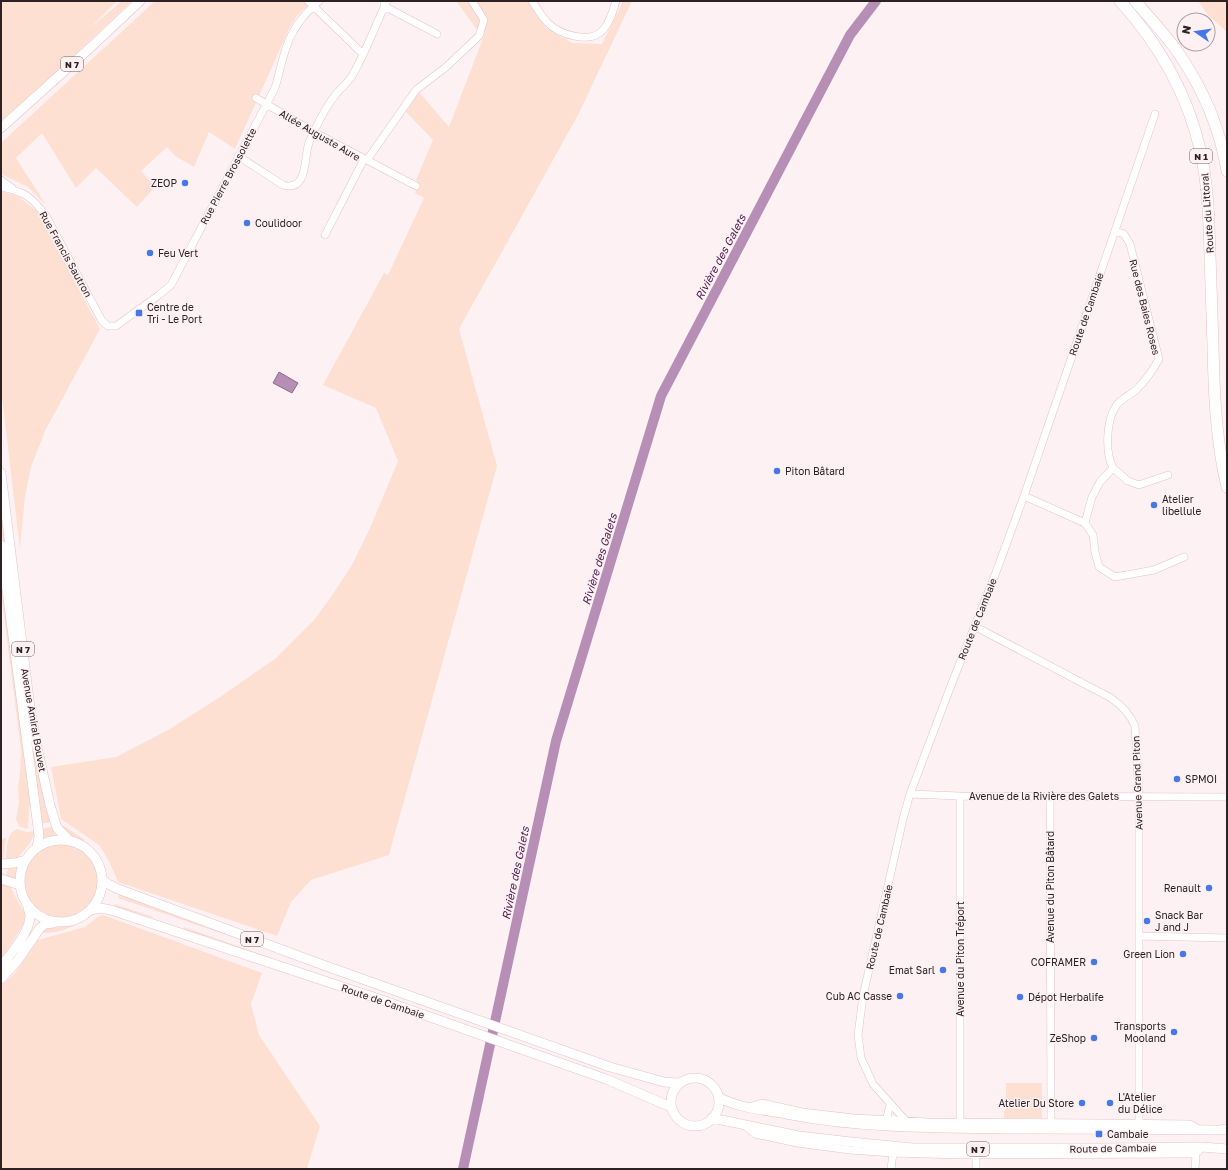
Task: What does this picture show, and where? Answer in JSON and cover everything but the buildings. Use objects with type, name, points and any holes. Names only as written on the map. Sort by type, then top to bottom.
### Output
[{"type":"highway","name":"N 1","points":[[1135,1],[1176,49],[1197,82],[1217,129],[1227,171]]},
{"type":"highway","name":"Route du Littoral","points":[[1121,3],[1153,42],[1166,63],[1185,102],[1200,149],[1209,217],[1214,380],[1218,429],[1227,487]]},
{"type":"main road","name":"N 7","points":[[2,127],[140,1]]},
{"type":"main road","name":"Avenue Amiral Bouvet","points":[[1,473],[30,708],[37,747],[50,805],[57,828],[69,840]]},
{"type":"main road","name":"Avenue Amiral Bouvet","points":[[1,544],[38,827],[39,836],[37,848]]},
{"type":"main road","points":[[1,966],[13,951],[27,927],[30,918],[20,885],[20,877],[26,860],[37,848],[43,844],[56,840],[69,840],[87,849],[95,857],[100,867],[102,879],[100,895],[96,903],[81,917],[69,922],[45,924],[40,928],[18,960],[1,980]]},
{"type":"main road","points":[[1,864],[16,863],[26,860]]},
{"type":"main road","points":[[1,879],[20,885]]},
{"type":"main road","name":"Route de Cambaie","points":[[102,879],[118,890],[386,988],[610,1067],[664,1082],[679,1083],[693,1078],[700,1078],[713,1086],[718,1097],[749,1107],[800,1117],[900,1128],[1227,1129]]},
{"type":"main road","points":[[27,904],[35,913],[46,919],[57,922]]},
{"type":"main road","name":"Route de Cambaie","points":[[90,910],[100,908],[111,910],[382,1000],[606,1079],[671,1107]]},
{"type":"main road","points":[[679,1083],[672,1095],[671,1107],[678,1120],[683,1123],[692,1126],[699,1126],[706,1123],[712,1118],[718,1109],[718,1097]]},
{"type":"main road","name":"Route de Cambaie","points":[[712,1118],[799,1136],[913,1148],[1227,1149]]},
{"type":"street","points":[[416,186],[366,160],[416,90],[446,67],[479,36],[484,20],[472,1]]},
{"type":"street","points":[[532,1],[547,22],[559,31],[570,36],[580,37],[598,34],[608,22],[616,1]]},
{"type":"street","points":[[314,3],[364,54]]},
{"type":"street","name":"Rue Pierre Brossolette","points":[[108,326],[116,326],[171,285],[275,88],[288,42],[293,31],[314,3]]},
{"type":"street","points":[[238,156],[283,185],[293,186],[299,181],[306,168],[308,146],[314,132],[330,101],[350,80],[364,54],[385,3],[437,34]]},
{"type":"street","name":"Allée Auguste Aure","points":[[256,98],[366,160],[325,235]]},
{"type":"street","name":"Route de Cambaie","points":[[906,1121],[872,1084],[861,1058],[858,1035],[863,996],[910,794],[1024,496],[1155,114]]},
{"type":"street","name":"Rue Francis Sautron","points":[[1,180],[16,190],[29,196],[46,216],[102,321],[108,326]]},
{"type":"street","points":[[1,187],[16,190]]},
{"type":"street","name":"Rue des Baies Roses","points":[[1113,468],[1108,452],[1111,417],[1116,404],[1137,389],[1150,375],[1159,359],[1130,244],[1124,234],[1115,231]]},
{"type":"street","points":[[1085,523],[1092,497],[1100,482],[1113,468],[1128,481],[1139,485],[1168,475]]},
{"type":"street","points":[[1024,496],[1085,523],[1092,535],[1099,567],[1115,578],[1154,570],[1184,557]]},
{"type":"street","name":"Avenue Grand Piton","points":[[974,626],[1120,704],[1132,719],[1135,726],[1139,796],[1139,1124]]},
{"type":"street","name":"Avenue de la Rivière des Galets","points":[[910,794],[960,796],[1227,797]]},
{"type":"street","name":"Avenue du Piton Tréport","points":[[960,796],[960,1123]]},
{"type":"street","name":"Avenue du Piton Bâtard","points":[[1050,796],[1051,1123]]},
{"type":"street","points":[[1139,936],[1227,938]]},
{"type":"street","points":[[749,1107],[762,1103],[802,1112],[886,1121],[960,1123],[1190,1124],[1200,1130]]},
{"type":"street","points":[[886,1121],[890,1105]]},
{"type":"street","points":[[744,1125],[755,1134],[797,1143],[850,1150],[893,1153],[976,1154],[1199,1150],[1195,1169]]},
{"type":"street","points":[[891,1169],[893,1153]]},
{"type":"street","points":[[976,1154],[976,1169]]},
{"type":"shaded area","points":[[1,1],[117,1],[90,28],[122,1],[132,1],[12,113],[1,121]]},
{"type":"shaded area","points":[[155,1],[312,1],[297,16],[290,27],[235,149],[209,132],[194,167],[175,156],[167,147],[141,171],[155,187],[137,207],[96,168],[76,188],[42,133],[16,158],[46,205],[28,187],[1,174],[1,143]]},
{"type":"shaded area","points":[[456,1],[528,1],[546,28],[572,43],[602,44],[623,1],[632,1],[578,115],[459,329],[497,466],[389,855],[311,880],[291,902],[277,936],[118,882],[109,861],[99,845],[61,819],[51,767],[116,757],[168,730],[220,697],[276,658],[314,620],[352,565],[370,528],[398,461],[376,408],[323,385],[384,273],[388,275],[424,198],[415,193],[419,183],[416,180],[433,140],[406,112],[419,92],[449,127],[483,38]]},
{"type":"shaded area","points":[[1198,1],[1227,1],[1227,32],[1216,22],[1216,12],[1206,12]]},
{"type":"shaded area","points":[[1,191],[19,197],[38,212],[100,329],[45,431],[31,467],[25,496],[20,549],[1,389]]},
{"type":"shaded area","points":[[279,372],[298,383],[292,393],[273,383]]},
{"type":"shaded area","points":[[1,506],[51,822],[40,824],[1,529]]},
{"type":"shaded area","points":[[1,567],[31,806],[29,807],[28,828],[26,829],[19,826],[16,819],[19,803],[18,788],[21,750],[1,592]]},
{"type":"shaded area","points":[[59,825],[64,826],[85,840],[83,841],[66,835]]},
{"type":"shaded area","points":[[51,827],[56,835],[42,839],[42,829]]},
{"type":"shaded area","points":[[17,829],[27,832],[35,831],[30,843],[17,859],[6,859],[9,838],[13,831]]},
{"type":"shaded area","points":[[6,838],[3,860],[1,859],[1,841]]},
{"type":"shaded area","points":[[61,843],[76,846],[88,854],[96,866],[99,881],[96,896],[88,908],[76,916],[61,919],[46,916],[34,908],[26,896],[23,881],[26,866],[34,854],[46,846]]},
{"type":"shaded area","points":[[17,866],[15,881],[6,878],[8,867]]},
{"type":"shaded area","points":[[1,884],[12,888],[25,915],[23,925],[1,960]]},
{"type":"shaded area","points":[[119,894],[271,950],[118,898]]},
{"type":"shaded area","points":[[115,904],[153,917],[153,918],[114,907]]},
{"type":"shaded area","points":[[97,912],[78,924],[63,930],[48,933],[41,932],[45,929],[53,927],[74,924]]},
{"type":"shaded area","points":[[103,915],[262,973],[251,1004],[259,1035],[320,1126],[307,1169],[1,1169],[1,986],[14,974],[38,940],[85,927],[99,916]]},
{"type":"shaded area","points":[[184,927],[269,957],[268,961],[183,931]]},
{"type":"shaded area","points":[[1006,1083],[1042,1083],[1042,1118],[1004,1118],[1004,1111],[1006,1110]]},
{"type":"waterway","name":"Rivière des Galets","points":[[463,1169],[556,741],[661,396],[850,35],[876,1]]},
{"type":"place","name":"ZEOP","points":[[185,183]]},
{"type":"place","name":"Coulidoor","points":[[247,223]]},
{"type":"place","name":"Feu Vert","points":[[150,253]]},
{"type":"place","name":"Centre de Tri - Le Port","points":[[139,313]]},
{"type":"place","name":"Piton Bâtard","points":[[777,471]]},
{"type":"place","name":"Atelier libellule","points":[[1154,505]]},
{"type":"place","name":"SPMOI","points":[[1177,779]]},
{"type":"place","name":"Renault","points":[[1209,888]]},
{"type":"place","name":"Snack Bar J and J","points":[[1147,921]]},
{"type":"place","name":"Green Lion","points":[[1183,954]]},
{"type":"place","name":"COFRAMER","points":[[1094,962]]},
{"type":"place","name":"Emat Sarl","points":[[943,970]]},
{"type":"place","name":"Cub AC Casse","points":[[900,996]]},
{"type":"place","name":"Dépot Herbalife","points":[[1020,997]]},
{"type":"place","name":"Transports Mooland","points":[[1174,1032]]},
{"type":"place","name":"ZeShop","points":[[1094,1038]]},
{"type":"place","name":"Atelier Du Store","points":[[1082,1103]]},
{"type":"place","name":"L'Atelier du Délice","points":[[1110,1103]]},
{"type":"place","name":"Cambaie","points":[[1099,1134]]}]
